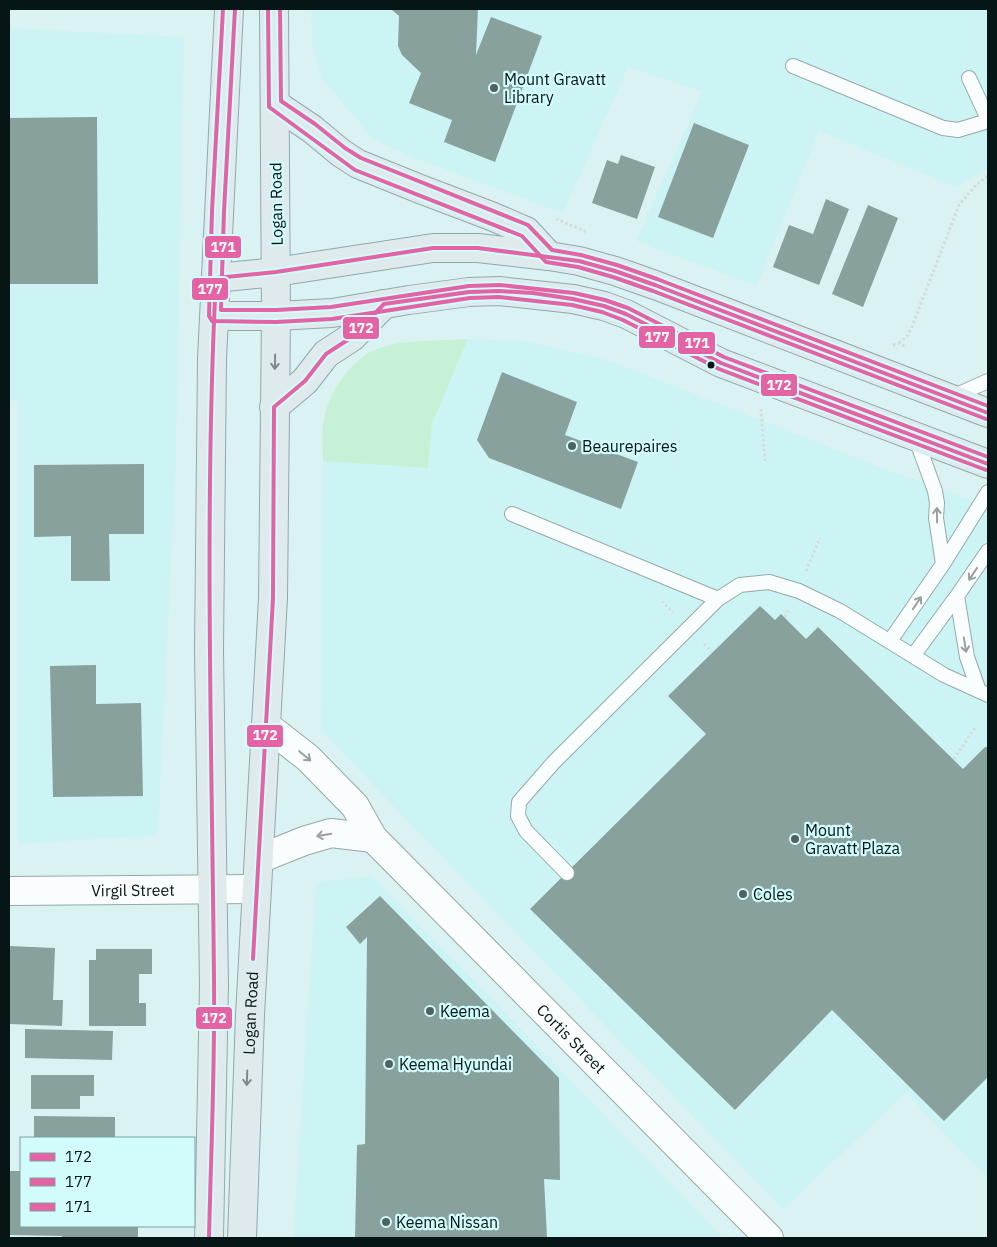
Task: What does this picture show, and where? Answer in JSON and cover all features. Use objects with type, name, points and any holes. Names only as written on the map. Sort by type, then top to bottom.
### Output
[{"type":"main road","points":[[209,1238],[214,985],[210,641],[212,359],[229,9]]},
{"type":"main road","name":"Logan Road","points":[[242,1238],[256,889],[273,598],[276,316],[274,9]]},
{"type":"main road","points":[[275,104],[312,129],[340,153],[358,164],[526,231],[549,256]]},
{"type":"main road","points":[[216,278],[276,272],[433,248],[478,248],[549,256],[615,271],[655,285],[988,413]]},
{"type":"main road","points":[[215,316],[276,316],[332,312],[438,296],[499,291],[573,298],[626,314],[721,363],[988,464]]},
{"type":"main road","points":[[274,407],[305,381],[326,354],[352,337],[384,304]]},
{"type":"street","name":"Cortis Street","points":[[267,726],[308,758],[355,806],[373,838],[769,1238]]},
{"type":"street","points":[[259,860],[304,841],[331,833],[373,838]]},
{"type":"street","name":"Virgil Street","points":[[9,891],[256,889]]},
{"type":"lane","points":[[793,66],[943,128],[958,130],[988,120],[969,78]]},
{"type":"lane","points":[[950,398],[988,381]]},
{"type":"lane","points":[[914,435],[935,490],[937,503],[936,518],[943,564]]},
{"type":"lane","points":[[890,641],[943,564],[988,492]]},
{"type":"lane","points":[[512,514],[718,599]]},
{"type":"lane","points":[[913,656],[988,551]]},
{"type":"lane","points":[[567,873],[526,831],[518,816],[519,802],[549,766],[718,599],[740,586],[769,582],[798,590],[840,611],[944,674],[984,693]]},
{"type":"lane","points":[[957,596],[967,657],[984,693]]},
{"type":"path","points":[[899,343],[907,336],[911,329],[959,205],[968,193],[988,176]]},
{"type":"path","points":[[759,378],[765,461]]},
{"type":"path","points":[[798,590],[820,538]]},
{"type":"path","points":[[954,759],[975,728]]},
{"type":"shaded area","points":[[311,9],[988,9],[988,169],[956,187],[819,131],[757,286],[636,241],[702,92],[628,67],[563,213],[414,158],[374,140],[322,79],[312,44]]},
{"type":"shaded area","points":[[9,28],[184,37],[176,461],[158,835],[18,844],[19,401],[9,400]]},
{"type":"shaded area","name":"Mount Gravatt Plaza","points":[[468,339],[524,341],[608,360],[893,472],[988,506],[988,1179],[906,1093],[783,1210],[321,731],[323,461],[428,467],[432,424]]},
{"type":"shaded area","points":[[372,876],[724,1238],[293,1238],[316,882]]},
{"type":"green space","points":[[468,339],[432,424],[428,468],[323,461],[323,429],[327,409],[336,387],[351,367],[360,359],[379,348],[389,345]]},
{"type":"building","points":[[391,9],[478,9],[476,55],[491,17],[542,36],[495,162],[444,142],[452,120],[409,103],[421,73],[402,55],[398,46],[399,16]]},
{"type":"building","points":[[97,117],[98,284],[9,284],[9,118]]},
{"type":"building","points":[[694,123],[749,145],[713,238],[658,217]]},
{"type":"building","points":[[621,155],[655,167],[637,219],[592,203],[607,160],[618,164]]},
{"type":"building","points":[[826,199],[849,209],[819,285],[773,267],[789,225],[813,234]]},
{"type":"building","points":[[868,205],[898,218],[863,307],[832,294]]},
{"type":"building","points":[[502,372],[577,402],[565,435],[638,462],[621,509],[489,458],[477,440]]},
{"type":"building","points":[[144,464],[144,534],[109,534],[110,581],[71,581],[71,536],[34,537],[34,465]]},
{"type":"building","name":"Mount Gravatt Plaza","points":[[760,606],[775,620],[781,614],[806,639],[818,627],[963,769],[985,747],[988,747],[988,1077],[944,1121],[832,1010],[735,1110],[530,909],[706,734],[668,696]]},
{"type":"building","points":[[96,665],[96,704],[141,703],[143,796],[53,797],[50,666]]},
{"type":"building","name":"Keema","points":[[380,896],[559,1078],[560,1180],[544,1179],[547,1238],[355,1238],[357,1145],[365,1144],[367,937],[360,944],[346,927]]},
{"type":"building","points":[[9,946],[55,948],[53,1000],[63,1000],[62,1026],[9,1024]]},
{"type":"building","points":[[96,949],[152,949],[152,974],[139,974],[139,1003],[146,1003],[146,1026],[89,1026],[89,960],[96,960]]},
{"type":"building","points":[[25,1029],[113,1031],[112,1060],[25,1058]]},
{"type":"building","points":[[31,1075],[94,1075],[94,1096],[80,1096],[80,1109],[31,1109]]},
{"type":"building","points":[[34,1116],[115,1117],[115,1137],[34,1137]]},
{"type":"building","points":[[9,1171],[20,1171],[20,1227],[138,1227],[138,1238],[62,1238],[62,1236],[9,1235]]},
{"type":"transit line","name":"177","points":[[223,9],[212,211],[209,316],[212,321],[276,322],[332,319],[470,298],[499,297],[572,305],[602,312],[623,320],[719,369],[986,470]]},
{"type":"transit line","name":"171","points":[[235,9],[224,211],[221,310],[331,307],[469,286],[500,285],[574,293],[605,300],[628,308],[724,357],[988,457]]},
{"type":"transit line","name":"177","points":[[268,9],[269,107],[355,170],[522,236],[546,262],[578,267],[653,291],[986,419]]},
{"type":"transit line","name":"171","points":[[280,9],[281,101],[361,158],[528,225],[552,250],[581,255],[657,279],[988,406]]},
{"type":"transit line","name":"172","points":[[209,1238],[214,1014],[210,454],[216,278],[276,272],[433,248],[478,248],[579,261],[655,285],[988,413]]},
{"type":"transit line","name":"172","points":[[253,959],[273,598],[274,407],[305,381],[326,354],[352,337],[384,304],[469,292],[499,291],[533,293],[604,306],[626,314],[721,363],[988,464]]},
{"type":"place","name":"Mount Gravatt Library","points":[[494,88]]},
{"type":"place","name":"Beaurepaires","points":[[572,446]]},
{"type":"place","name":"Mount Gravatt Plaza","points":[[795,839]]},
{"type":"place","name":"Coles","points":[[743,894]]},
{"type":"place","name":"Keema","points":[[430,1011]]},
{"type":"place","name":"Keema Hyundai","points":[[389,1064]]},
{"type":"place","name":"Keema Nissan","points":[[386,1222]]}]
